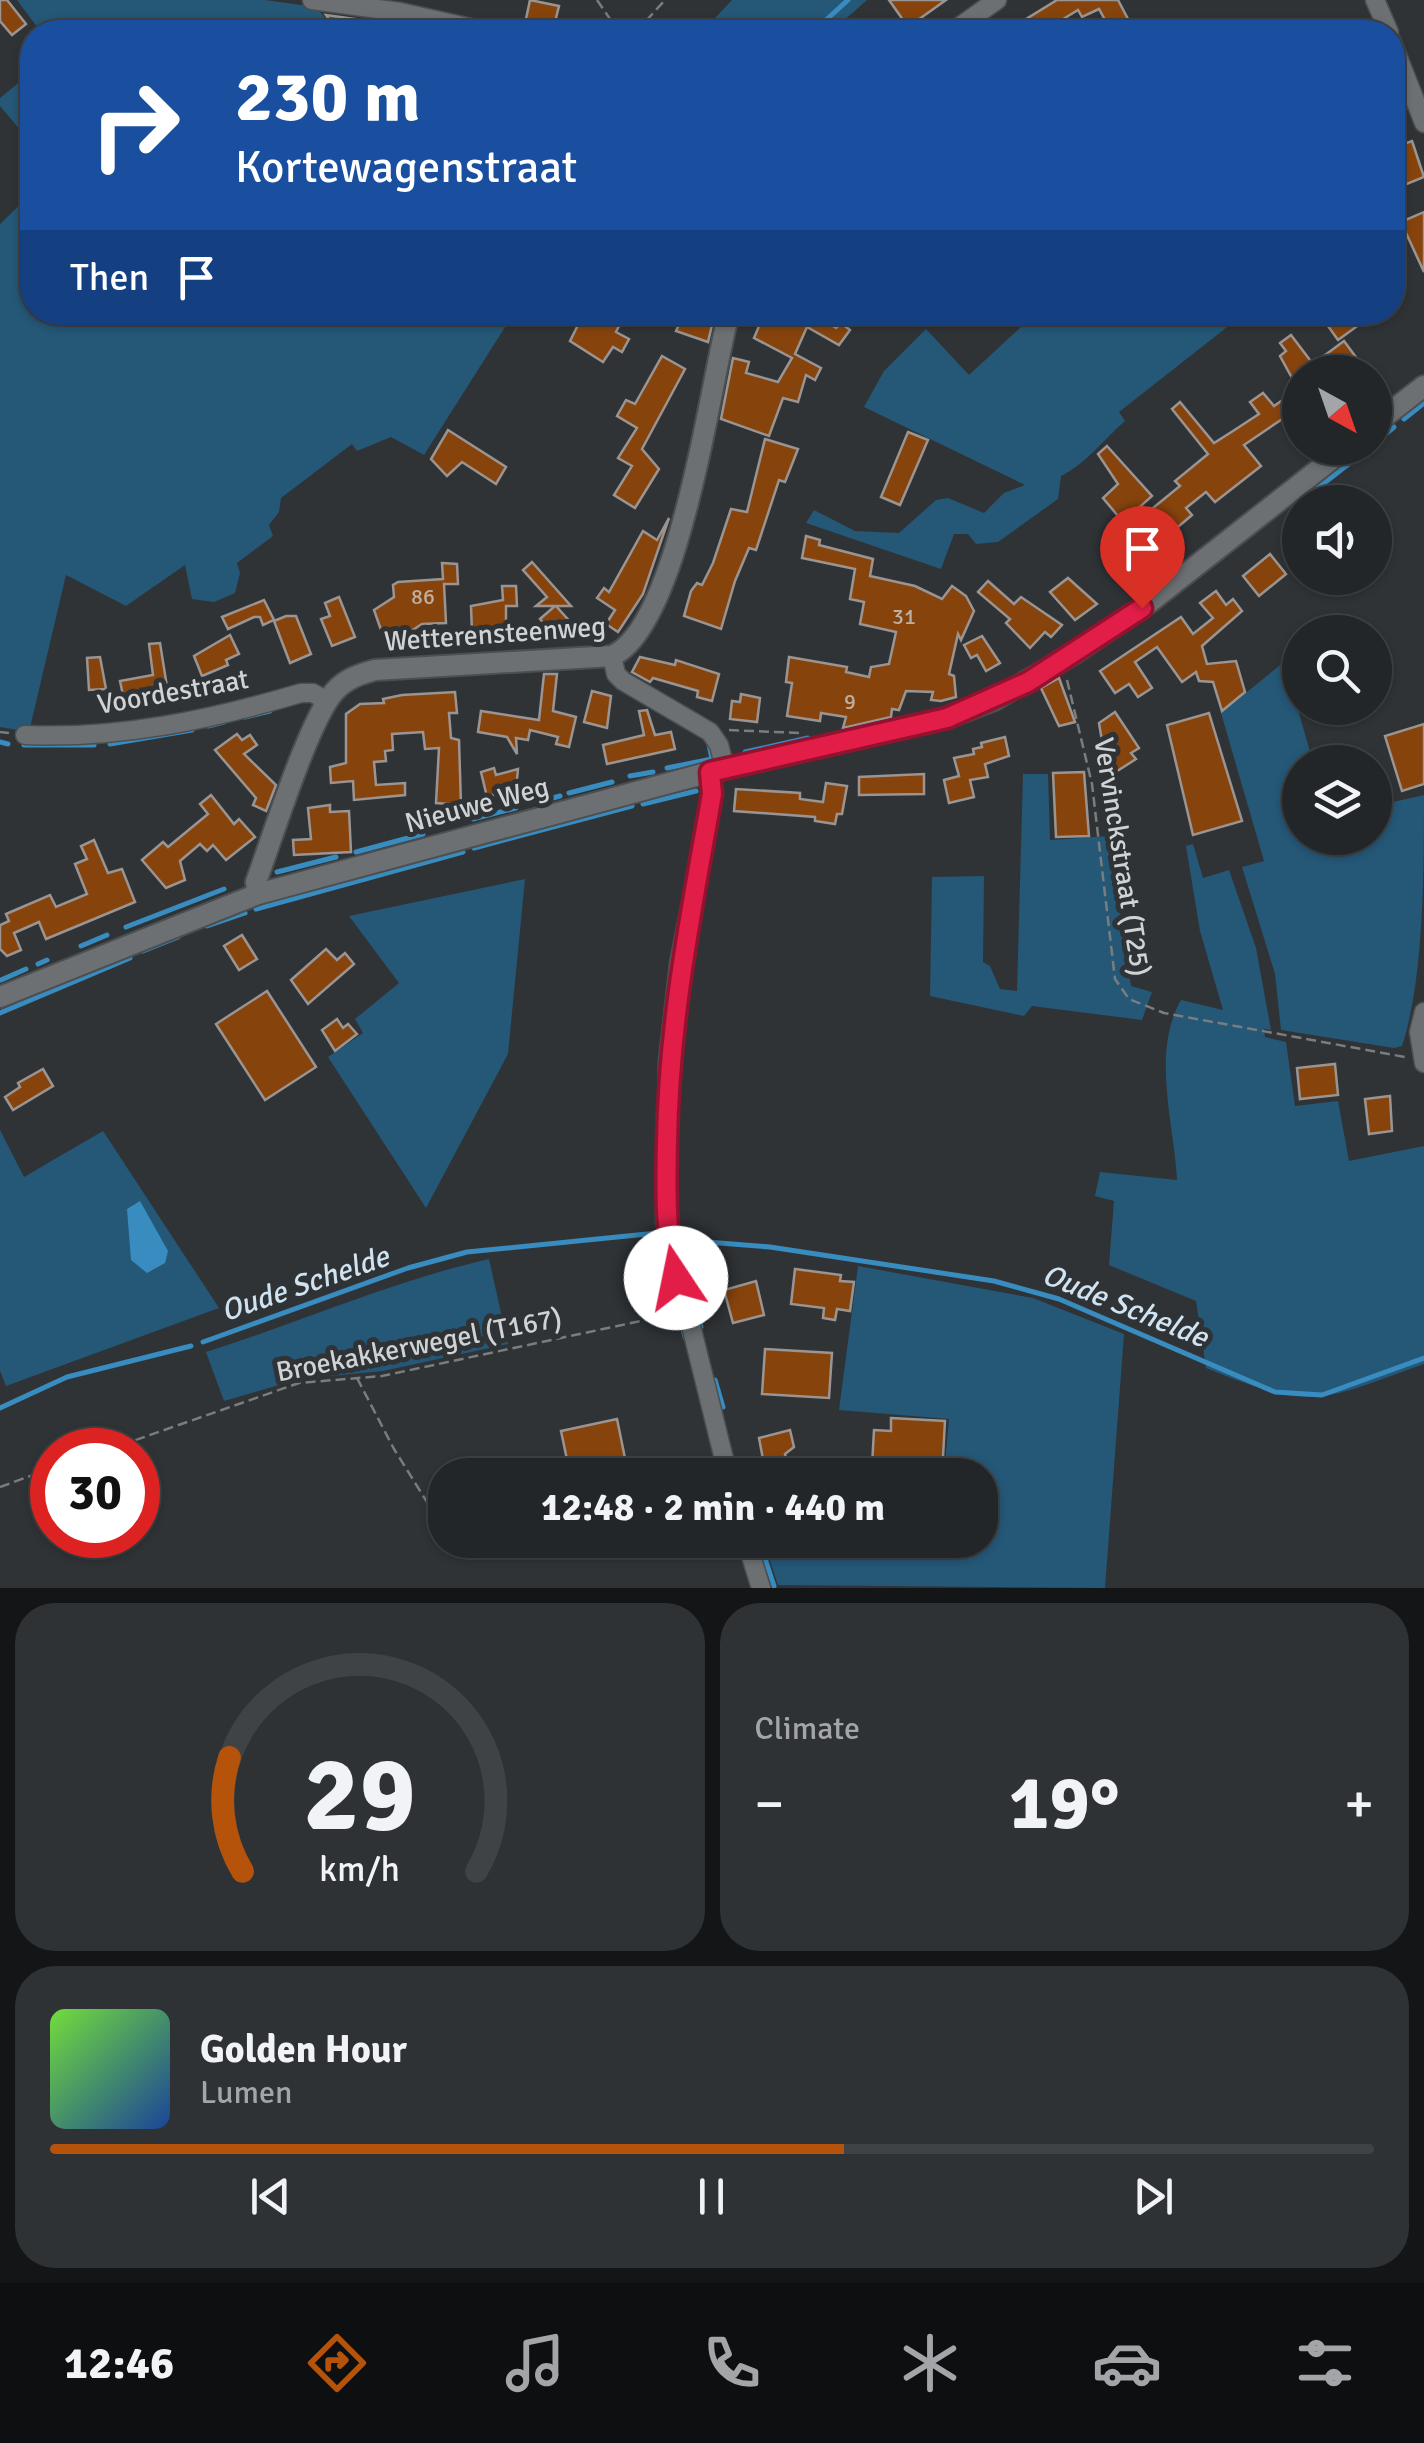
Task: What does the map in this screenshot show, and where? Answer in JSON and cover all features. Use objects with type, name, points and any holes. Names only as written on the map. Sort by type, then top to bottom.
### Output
[{"type":"street","points":[[312,0],[436,20]]},
{"type":"street","points":[[969,20],[997,0]]},
{"type":"street","points":[[1405,75],[1424,123]]},
{"type":"street","name":"Wetterensteenweg","points":[[327,701],[347,681],[376,670],[612,656],[624,650],[642,630],[672,564],[725,325]]},
{"type":"street","points":[[1392,411],[1424,386]]},
{"type":"street","name":"Nieuwe Weg","points":[[258,894],[717,770],[947,718],[994,700],[1059,663],[1181,579],[1325,465]]},
{"type":"street","points":[[612,656],[623,681],[712,734],[717,770],[680,964],[668,1061],[665,1221],[724,1458]]},
{"type":"street","name":"Voordestraat","points":[[25,735],[105,736],[174,726],[301,693],[312,693],[327,701]]},
{"type":"street","points":[[0,997],[258,894],[256,882],[327,701]]},
{"type":"street","points":[[1423,1060],[1424,1012]]},
{"type":"street","points":[[752,1558],[761,1588]]},
{"type":"path","points":[[647,20],[666,0]]},
{"type":"path","name":"Vervinckstraat (T25)","points":[[1059,663],[1071,689],[1092,784],[1114,978],[1128,999],[1140,1006],[1212,1023],[1423,1060]]},
{"type":"path","points":[[712,734],[774,729],[803,733]]},
{"type":"path","name":"Broekakkerwegel (T167)","points":[[160,1432],[299,1383],[357,1378],[685,1312]]},
{"type":"path","points":[[357,1378],[428,1505]]},
{"type":"path","points":[[0,1487],[30,1476]]},
{"type":"shaded area","points":[[17,0],[265,0],[316,7],[327,20],[32,20]]},
{"type":"shaded area","points":[[732,0],[867,0],[844,20],[713,20]]},
{"type":"shaded area","points":[[20,82],[20,130],[0,106],[0,98]]},
{"type":"shaded area","points":[[20,205],[20,325],[506,325],[424,455],[391,437],[357,451],[352,444],[281,498],[279,512],[269,525],[273,536],[237,563],[240,573],[235,593],[214,602],[192,599],[185,565],[126,606],[66,575],[29,732],[0,727],[0,224]]},
{"type":"shaded area","points":[[1023,325],[1230,325],[1119,412],[1125,421],[1087,458],[1061,476],[1058,499],[998,542],[976,544],[968,534],[954,534],[941,569],[806,523],[814,510],[855,531],[899,533],[936,500],[948,498],[984,513],[1004,493],[1025,485],[864,407],[884,371],[926,329],[969,375]]},
{"type":"shaded area","points":[[1282,664],[1282,725],[1302,725],[1308,745],[1282,745],[1282,855],[1392,855],[1392,802],[1424,795],[1419,957],[1402,1046],[1394,1048],[1281,1030],[1275,974],[1242,867],[1264,861],[1221,713]]},
{"type":"shaded area","points":[[1023,774],[1048,774],[1050,840],[1109,836],[1131,986],[1152,992],[1142,1020],[1032,1006],[1024,1016],[930,996],[932,877],[984,876],[983,962],[990,966],[1000,989],[1017,991]]},
{"type":"shaded area","points":[[1193,844],[1203,878],[1229,870],[1256,948],[1271,1030],[1264,1029],[1265,1037],[1286,1042],[1295,1106],[1338,1101],[1349,1161],[1424,1146],[1424,1364],[1360,1387],[1316,1397],[1295,1396],[1242,1382],[1206,1368],[1196,1301],[1109,1265],[1114,1201],[1095,1196],[1100,1172],[1177,1180],[1166,1065],[1172,1021],[1181,1000],[1223,1010],[1200,931],[1186,846]]},
{"type":"shaded area","points":[[525,879],[508,1054],[426,1208],[328,1057],[363,1033],[355,1019],[399,983],[349,916]]},
{"type":"shaded area","points":[[0,1130],[24,1177],[103,1131],[219,1308],[6,1386],[0,1371]]},
{"type":"shaded area","points":[[140,1201],[168,1251],[165,1263],[147,1273],[131,1260],[127,1209]]},
{"type":"shaded area","points":[[489,1259],[508,1344],[383,1371],[300,1379],[224,1401],[206,1352],[382,1290]]},
{"type":"shaded area","points":[[858,1266],[1033,1298],[1124,1334],[1105,1588],[778,1585],[769,1558],[998,1558],[998,1458],[946,1458],[949,1419],[839,1410]]},
{"type":"building","points":[[0,0],[7,0],[23,20],[12,35],[0,21]]},
{"type":"building","points":[[530,0],[559,6],[556,20],[526,19]]},
{"type":"building","points":[[889,0],[946,0],[918,20],[903,20]]},
{"type":"building","points":[[1057,0],[1118,0],[1128,19],[1105,20],[1099,9],[1082,17],[1078,10],[1062,20],[1024,20]]},
{"type":"building","points":[[326,15],[363,20],[329,20]]},
{"type":"building","points":[[1412,141],[1424,177],[1405,185],[1405,143]]},
{"type":"building","points":[[1424,212],[1424,272],[1405,231],[1405,220]]},
{"type":"building","points":[[578,325],[620,325],[616,332],[629,339],[622,352],[613,347],[603,362],[570,341]]},
{"type":"building","points":[[679,325],[712,325],[708,342],[676,331]]},
{"type":"building","points":[[760,325],[844,325],[850,330],[839,345],[807,327],[795,354],[821,368],[815,380],[806,375],[798,402],[783,398],[769,436],[721,419],[733,358],[749,362],[746,373],[778,382],[792,358],[754,338]]},
{"type":"building","points":[[1327,325],[1355,325],[1356,327],[1338,340]]},
{"type":"building","points":[[1291,335],[1306,355],[1282,355],[1282,360],[1280,356],[1286,351],[1280,343]]},
{"type":"building","points":[[1344,341],[1354,355],[1325,355]]},
{"type":"building","points":[[662,356],[685,369],[642,449],[659,469],[635,508],[614,495],[632,466],[618,458],[637,428],[617,416],[626,400],[635,404]]},
{"type":"building","points":[[1263,393],[1274,406],[1282,400],[1282,419],[1244,445],[1261,466],[1215,502],[1206,492],[1186,508],[1192,515],[1172,532],[1153,508],[1180,486],[1175,481],[1208,454],[1172,409],[1180,402],[1214,443],[1259,414],[1250,402]]},
{"type":"building","points":[[448,430],[506,467],[496,484],[462,462],[447,476],[431,459]]},
{"type":"building","points":[[908,432],[928,440],[900,505],[881,497]]},
{"type":"building","points":[[765,439],[798,449],[785,482],[779,480],[756,550],[749,548],[721,629],[684,616],[691,591],[697,583],[702,585],[713,563],[731,509],[747,512]]},
{"type":"building","points":[[1107,446],[1152,496],[1123,522],[1103,498],[1118,484],[1098,454]]},
{"type":"building","points":[[669,518],[643,594],[618,632],[606,624],[615,610],[597,598],[604,588],[609,592],[643,531],[657,540]]},
{"type":"building","points":[[1130,530],[1142,545],[1118,563],[1107,547]]},
{"type":"building","points":[[806,536],[820,540],[819,545],[873,559],[870,576],[915,586],[942,599],[952,586],[966,596],[974,611],[961,640],[958,634],[949,674],[954,676],[956,697],[931,700],[933,692],[906,691],[899,710],[892,709],[891,717],[843,728],[846,717],[821,713],[820,721],[787,716],[792,683],[786,682],[789,657],[847,667],[846,672],[869,677],[871,667],[889,664],[896,632],[860,624],[864,602],[850,599],[855,569],[802,558]]},
{"type":"building","points":[[1270,554],[1282,569],[1282,577],[1259,596],[1243,576]]},
{"type":"building","points":[[532,562],[571,606],[556,606],[573,625],[562,635],[556,628],[551,632],[540,619],[555,606],[536,606],[547,597],[523,570]]},
{"type":"building","points":[[442,563],[457,564],[458,584],[444,584],[446,623],[422,624],[387,647],[374,610],[394,597],[393,585],[398,582],[443,579]]},
{"type":"building","points":[[1068,578],[1097,604],[1075,620],[1050,592]]},
{"type":"building","points":[[988,581],[1014,604],[1021,597],[1062,625],[1051,637],[1045,632],[1030,648],[1006,623],[1010,619],[978,592]]},
{"type":"building","points":[[502,586],[516,586],[517,606],[506,606],[506,631],[472,633],[471,606],[503,600]]},
{"type":"building","points":[[1216,591],[1226,605],[1233,599],[1242,611],[1202,646],[1207,664],[1236,661],[1245,692],[1222,711],[1213,682],[1199,681],[1196,672],[1182,682],[1157,647],[1135,662],[1152,688],[1138,697],[1129,684],[1115,693],[1100,671],[1181,617],[1193,634],[1213,618],[1200,603]]},
{"type":"building","points":[[339,597],[355,637],[332,646],[321,619],[330,616],[325,603]]},
{"type":"building","points":[[264,600],[274,620],[263,625],[260,617],[254,617],[228,629],[222,617]]},
{"type":"building","points":[[296,616],[311,654],[290,663],[274,621]]},
{"type":"building","points":[[230,635],[239,654],[226,660],[228,665],[202,676],[194,656]]},
{"type":"building","points":[[982,636],[1000,663],[986,671],[977,655],[971,658],[964,645]]},
{"type":"building","points":[[160,643],[168,693],[124,700],[120,681],[153,675],[149,644]]},
{"type":"building","points":[[100,657],[106,689],[89,690],[87,658]]},
{"type":"building","points":[[640,657],[675,665],[676,660],[719,674],[712,701],[697,697],[698,691],[653,678],[650,682],[632,672]]},
{"type":"building","points":[[544,674],[557,674],[553,711],[576,717],[569,747],[556,744],[558,737],[530,730],[528,740],[516,738],[517,754],[507,737],[478,732],[481,711],[539,720]]},
{"type":"building","points":[[1059,678],[1075,722],[1059,726],[1041,688]]},
{"type":"building","points":[[592,691],[611,696],[607,728],[584,722]]},
{"type":"building","points":[[455,692],[457,713],[449,713],[451,738],[459,740],[461,805],[436,803],[439,748],[425,749],[423,732],[392,734],[393,750],[385,751],[386,761],[374,762],[376,785],[405,783],[405,795],[354,800],[353,781],[331,783],[330,767],[346,763],[346,714],[360,704],[384,703],[383,699],[402,695]]},
{"type":"building","points":[[741,694],[760,698],[757,722],[730,719],[732,701],[740,702]]},
{"type":"building","points":[[647,710],[655,735],[671,732],[675,749],[607,764],[603,745],[644,735],[639,711]]},
{"type":"building","points":[[1115,712],[1139,748],[1131,753],[1136,759],[1108,777],[1099,723]]},
{"type":"building","points":[[1209,713],[1242,821],[1193,835],[1167,725]]},
{"type":"building","points":[[1424,724],[1424,784],[1402,791],[1392,745],[1388,745],[1385,736]]},
{"type":"building","points":[[237,734],[242,740],[250,735],[257,745],[244,754],[276,785],[266,811],[253,805],[256,798],[215,750]]},
{"type":"building","points":[[1005,737],[1009,756],[985,764],[988,777],[970,780],[974,797],[949,803],[944,780],[959,776],[954,758],[974,754],[973,749],[982,747],[981,743]]},
{"type":"building","points":[[494,768],[496,775],[518,769],[516,789],[487,797],[481,772]]},
{"type":"building","points":[[1084,772],[1089,836],[1056,837],[1053,773]]},
{"type":"building","points":[[924,774],[924,794],[859,795],[859,777]]},
{"type":"building","points":[[826,783],[847,786],[842,814],[837,814],[835,824],[815,821],[815,817],[734,811],[736,789],[800,793],[800,799],[823,802]]},
{"type":"building","points":[[211,795],[234,824],[239,819],[255,837],[226,860],[213,845],[207,851],[200,844],[180,861],[185,880],[166,888],[142,860],[163,842],[168,847],[208,814],[200,804]]},
{"type":"building","points":[[330,805],[330,812],[349,811],[351,852],[294,855],[293,840],[311,839],[308,808]]},
{"type":"building","points":[[94,840],[108,873],[122,869],[135,902],[46,939],[39,922],[14,933],[21,950],[7,956],[0,949],[0,925],[9,921],[6,914],[50,895],[56,907],[87,894],[75,864],[87,859],[81,846]]},
{"type":"building","points":[[242,935],[257,959],[239,970],[224,946]]},
{"type":"building","points":[[326,949],[337,960],[345,953],[354,964],[308,1004],[291,980]]},
{"type":"building","points":[[267,991],[316,1067],[265,1100],[216,1024]]},
{"type":"building","points":[[337,1019],[343,1028],[348,1024],[357,1034],[335,1051],[322,1030]]},
{"type":"building","points":[[1335,1064],[1338,1095],[1300,1099],[1297,1068]]},
{"type":"building","points":[[43,1069],[53,1086],[13,1110],[5,1097],[20,1087],[18,1083]]},
{"type":"building","points":[[1390,1096],[1392,1131],[1369,1134],[1365,1099]]},
{"type":"building","points":[[795,1269],[841,1275],[840,1281],[854,1282],[850,1311],[837,1309],[835,1320],[823,1318],[824,1308],[791,1304]]},
{"type":"building","points":[[756,1281],[764,1315],[733,1323],[724,1290]]},
{"type":"building","points":[[765,1349],[832,1353],[829,1398],[762,1394]]},
{"type":"building","points":[[891,1418],[945,1421],[943,1458],[872,1458],[874,1430],[891,1431]]},
{"type":"building","points":[[617,1419],[625,1458],[567,1458],[561,1431]]},
{"type":"building","points":[[790,1430],[794,1447],[785,1454],[786,1458],[763,1458],[759,1438]]},
{"type":"waterway","points":[[826,20],[848,0]]},
{"type":"waterway","points":[[1404,419],[1424,403]]},
{"type":"waterway","points":[[1322,485],[1347,465]]},
{"type":"waterway","points":[[245,717],[270,711]]},
{"type":"waterway","points":[[208,726],[224,722]]},
{"type":"waterway","points":[[110,744],[192,730]]},
{"type":"waterway","points":[[745,752],[808,738]]},
{"type":"waterway","points":[[0,742],[8,744]]},
{"type":"waterway","points":[[667,768],[712,759],[709,744]]},
{"type":"waterway","points":[[24,745],[94,745]]},
{"type":"waterway","points":[[630,776],[653,772]]},
{"type":"waterway","points":[[569,793],[612,782]]},
{"type":"waterway","points":[[643,804],[696,791]]},
{"type":"waterway","points":[[538,802],[560,796]]},
{"type":"waterway","points":[[474,848],[632,806]]},
{"type":"waterway","points":[[473,819],[516,808]]},
{"type":"waterway","points":[[356,852],[423,834]]},
{"type":"waterway","points":[[256,909],[463,852]]},
{"type":"waterway","points":[[277,872],[336,857]]},
{"type":"waterway","points":[[126,927],[224,889]]},
{"type":"waterway","points":[[207,926],[245,913]]},
{"type":"waterway","points":[[81,946],[107,935]]},
{"type":"waterway","points":[[143,951],[178,937]]},
{"type":"waterway","points":[[0,1013],[130,958]]},
{"type":"waterway","points":[[38,964],[47,960]]},
{"type":"waterway","points":[[1,980],[26,969]]},
{"type":"waterway","name":"Oude Schelde","points":[[203,1342],[408,1268],[467,1252],[657,1233]]},
{"type":"waterway","name":"Oude Schelde","points":[[681,1240],[770,1247],[994,1281],[1059,1299],[1275,1392],[1322,1395],[1424,1358]]},
{"type":"waterway","points":[[658,1244],[675,1304]]},
{"type":"waterway","points":[[687,1269],[701,1327]]},
{"type":"waterway","points":[[680,1318],[685,1337]]},
{"type":"waterway","name":"Oude Schelde","points":[[0,1408],[67,1377],[191,1346]]},
{"type":"waterway","points":[[715,1380],[723,1407]]},
{"type":"waterway","points":[[765,1558],[774,1586]]},
{"type":"route","points":[[676,1278],[665,1221],[668,1061],[680,964],[712,794],[710,772],[947,718],[1028,682],[1142,608]]}]
